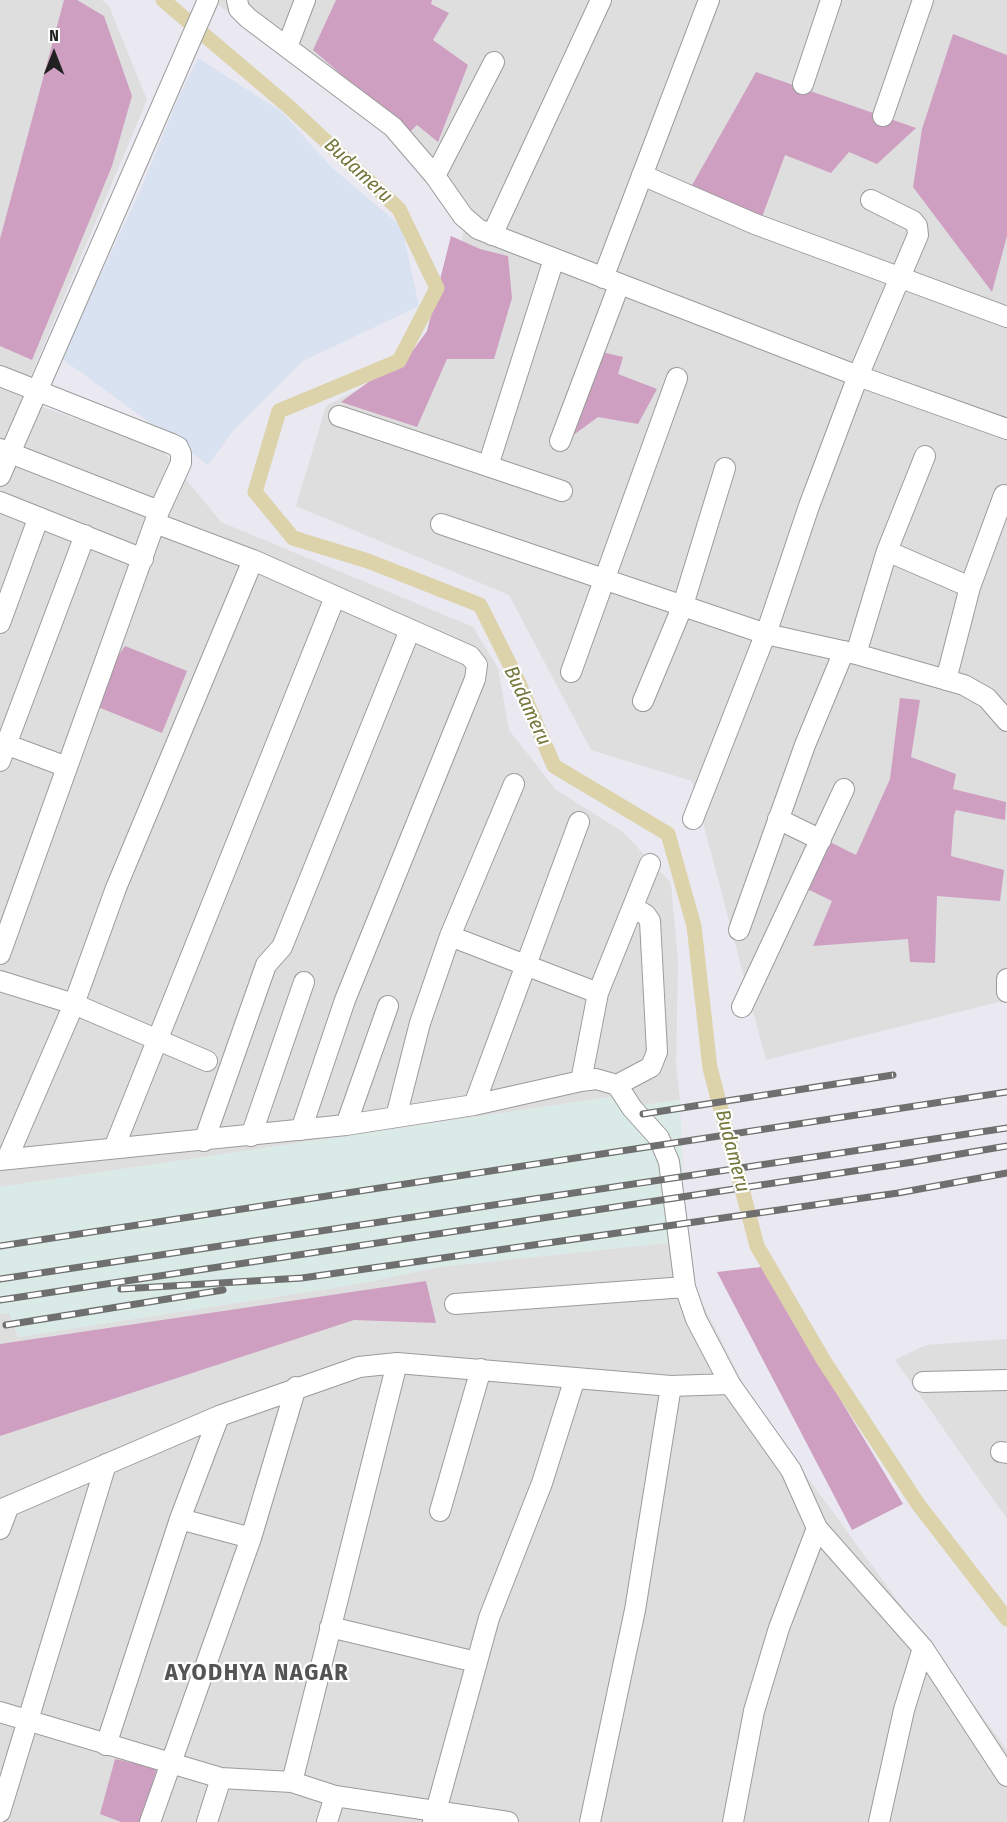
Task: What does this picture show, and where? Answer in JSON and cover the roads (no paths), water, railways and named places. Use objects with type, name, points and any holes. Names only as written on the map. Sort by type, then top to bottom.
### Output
[{"type":"street","points":[[0,476],[4,451],[39,391],[208,0]]},
{"type":"street","points":[[237,0],[239,9],[248,18],[386,121],[435,176],[463,216],[492,235],[858,376],[1007,429]]},
{"type":"street","points":[[287,47],[305,0]]},
{"type":"street","points":[[492,235],[601,0]]},
{"type":"street","points":[[560,441],[642,175],[709,0]]},
{"type":"street","points":[[803,84],[831,0]]},
{"type":"street","points":[[883,116],[923,0]]},
{"type":"street","points":[[435,176],[494,62]]},
{"type":"street","points":[[642,175],[755,224],[1007,318]]},
{"type":"street","points":[[693,819],[766,634],[858,376],[918,235],[917,226],[871,200]]},
{"type":"street","points":[[488,466],[554,260]]},
{"type":"street","points":[[0,376],[178,447],[181,463],[157,517],[0,954]]},
{"type":"street","points":[[571,672],[677,378]]},
{"type":"street","points":[[339,416],[562,491]]},
{"type":"street","points":[[4,451],[475,660],[478,671],[345,1000],[301,1130]]},
{"type":"street","points":[[740,930],[778,819],[850,652],[887,550],[925,456]]},
{"type":"street","points":[[643,701],[683,605],[725,468]]},
{"type":"street","points":[[946,680],[970,587],[1004,495]]},
{"type":"street","points":[[0,502],[143,559]]},
{"type":"street","points":[[0,623],[38,519]]},
{"type":"street","points":[[441,524],[766,634],[850,652],[977,690],[1007,721]]},
{"type":"street","points":[[68,767],[2,749],[85,536]]},
{"type":"street","points":[[887,550],[970,587]]},
{"type":"street","points":[[253,560],[116,888],[74,1004],[4,1159],[204,1141],[346,1125],[474,1105],[596,1079],[616,1085],[632,1108],[651,1127],[665,1150],[685,1287],[696,1318],[730,1384],[791,1470],[817,1528],[923,1648],[1007,1776]]},
{"type":"street","points":[[114,1149],[335,597]]},
{"type":"street","points":[[204,1141],[266,965],[282,947],[410,630]]},
{"type":"street","points":[[396,1117],[420,1023],[450,936],[514,783]]},
{"type":"street","points":[[742,1007],[844,789]]},
{"type":"street","points":[[778,819],[821,840]]},
{"type":"street","points":[[474,1105],[579,822]]},
{"type":"street","points":[[581,1081],[598,993],[650,864]]},
{"type":"street","points":[[616,1085],[651,1067],[657,1052],[650,921],[646,915],[633,907]]},
{"type":"street","points":[[450,936],[598,993]]},
{"type":"street","points":[[1007,979],[1007,992]]},
{"type":"street","points":[[0,981],[74,1004],[207,1061]]},
{"type":"street","points":[[251,1136],[304,982]]},
{"type":"street","points":[[346,1125],[388,1006]]},
{"type":"street","points":[[454,1304],[685,1287]]},
{"type":"street","points":[[0,1529],[4,1509],[219,1416],[345,1370],[397,1363],[671,1386],[730,1384]]},
{"type":"street","points":[[292,1782],[330,1627],[345,1580],[397,1363]]},
{"type":"street","points":[[441,1511],[481,1369]]},
{"type":"street","points":[[435,1817],[489,1618],[542,1483],[574,1378]]},
{"type":"street","points":[[923,1382],[1007,1380]]},
{"type":"street","points":[[590,1822],[635,1610],[671,1386]]},
{"type":"street","points":[[150,1822],[251,1538],[296,1387]]},
{"type":"street","points":[[106,1746],[180,1519],[219,1416]]},
{"type":"street","points":[[0,1812],[106,1464]]},
{"type":"street","points":[[180,1519],[251,1538]]},
{"type":"street","points":[[733,1822],[754,1711],[779,1628],[817,1528]]},
{"type":"street","points":[[330,1627],[477,1662]]},
{"type":"street","points":[[879,1822],[903,1710],[923,1648]]},
{"type":"street","points":[[0,1712],[221,1779],[292,1782],[335,1796],[435,1817],[508,1822]]},
{"type":"street","points":[[207,1822],[221,1779]]},
{"type":"street","points":[[327,1822],[335,1796]]},
{"type":"waterway","name":"Budameru","points":[[163,0],[288,106],[399,209],[437,288],[399,361],[279,411],[255,492],[293,538],[368,561],[480,605],[517,679],[554,766],[668,834],[694,926],[710,1068],[757,1246],[824,1361],[918,1504],[1007,1619]]},
{"type":"railway","points":[[643,1114],[893,1075]]},
{"type":"railway","points":[[0,1246],[1007,1092]]},
{"type":"railway","points":[[0,1279],[1007,1128]]},
{"type":"railway","points":[[0,1300],[1007,1146]]},
{"type":"railway","points":[[121,1289],[302,1278],[898,1193],[1007,1173]]},
{"type":"railway","points":[[6,1325],[223,1290]]},
{"type":"district","name":"AYODHYA NAGAR","points":[[257,1673]]}]
